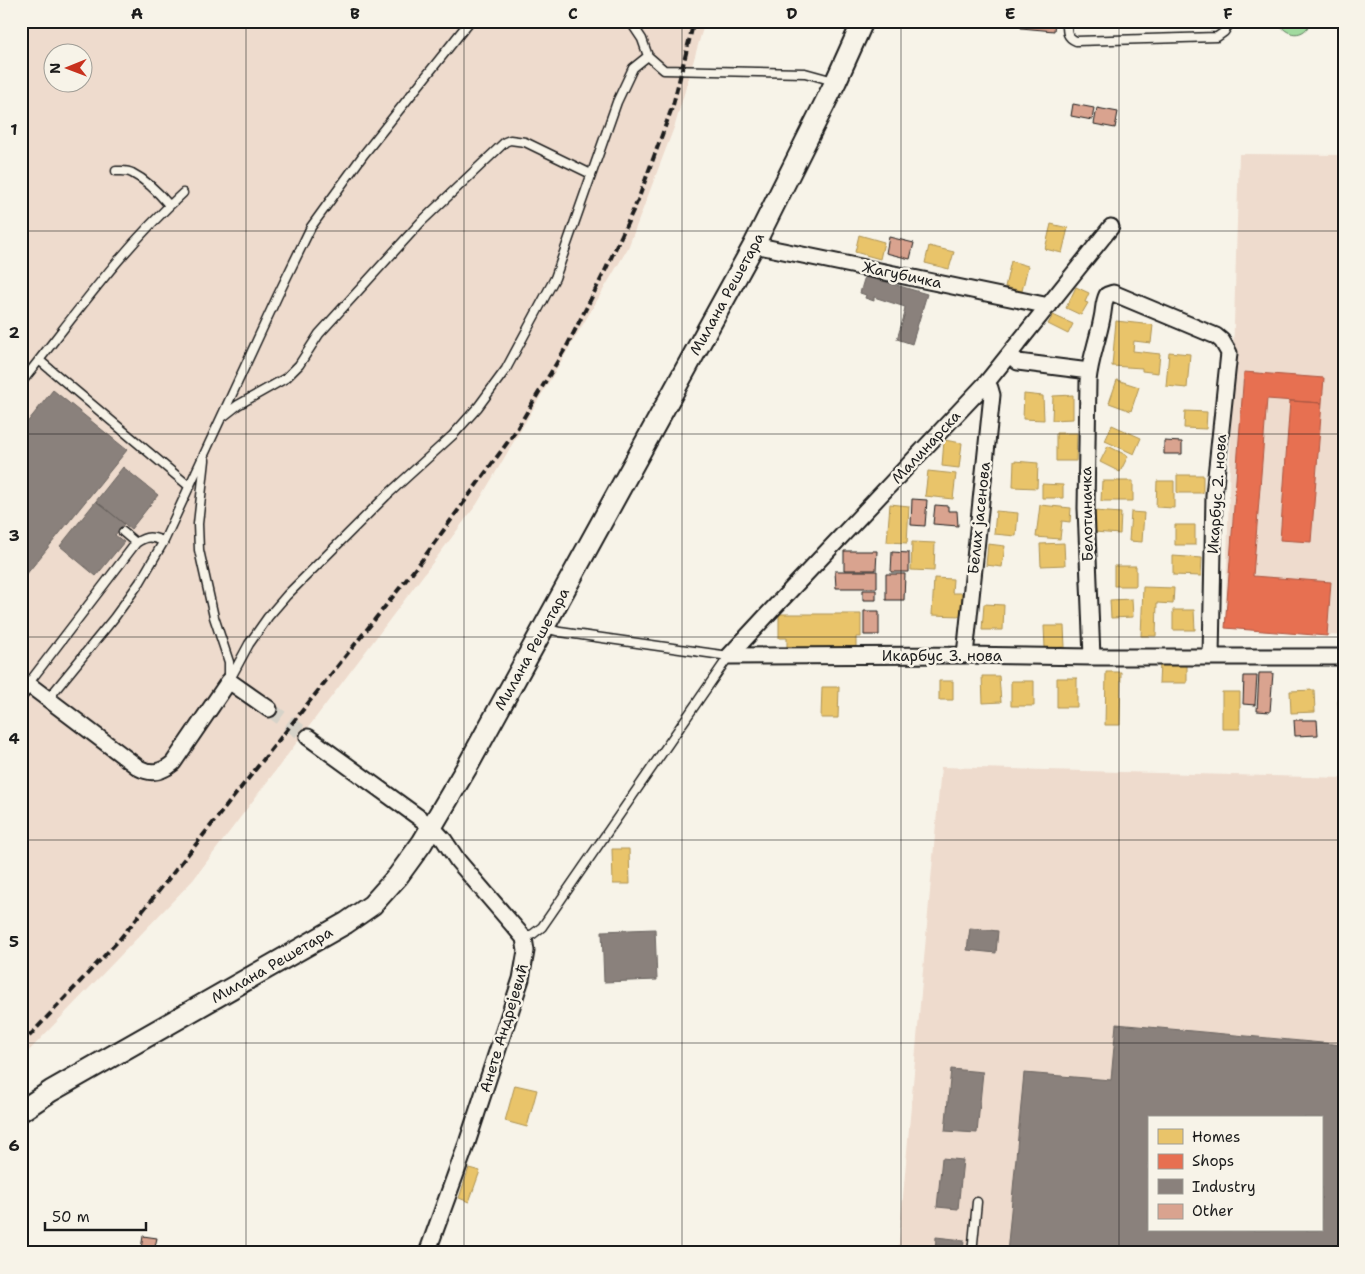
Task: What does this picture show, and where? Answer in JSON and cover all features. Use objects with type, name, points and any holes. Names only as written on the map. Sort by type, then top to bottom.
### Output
[{"type":"street","name":"Милана Решетара","points":[[21,1111],[51,1091],[346,922],[372,905],[398,876],[432,827],[467,767],[754,245],[836,81],[863,21]]},
{"type":"street","name":"Малинарска","points":[[729,656],[987,382],[1111,228]]},
{"type":"street","name":"Жагубичка","points":[[754,245],[1050,306]]},
{"type":"street","name":"Белотиначка","points":[[1092,657],[1086,508],[1089,371],[1102,319],[1104,302],[1107,295],[1113,292],[1216,336]]},
{"type":"street","name":"Икарбус 2. нова","points":[[1212,657],[1214,496],[1229,360],[1226,346],[1216,336]]},
{"type":"street","points":[[1010,355],[1018,362],[1089,371]]},
{"type":"street","name":"Белих јасенова","points":[[964,655],[992,396],[987,382]]},
{"type":"street","name":"Икарбус 3. нова","points":[[729,656],[1344,657]]},
{"type":"street","points":[[25,688],[48,699],[144,771],[162,771],[173,763],[229,681],[268,709]]},
{"type":"street","points":[[308,737],[432,827],[444,840],[458,861],[524,938]]},
{"type":"street","name":"Анете Андрејевић","points":[[427,1253],[467,1143],[521,979],[526,952],[524,938]]},
{"type":"lane","points":[[48,699],[119,611],[140,582],[164,541],[278,295],[312,227],[364,154],[470,21]]},
{"type":"lane","points":[[630,21],[642,39],[648,56],[664,70],[805,73],[836,81]]},
{"type":"lane","points":[[1067,21],[1067,33],[1070,38],[1076,41],[1217,37],[1224,32],[1231,21]]},
{"type":"lane","points":[[229,681],[249,644],[268,617],[287,595],[386,496],[453,436],[506,370],[555,278],[617,102],[632,68],[648,56]]},
{"type":"lane","points":[[222,418],[238,405],[286,378],[299,365],[319,334],[421,222],[505,142],[510,140],[525,142],[591,174]]},
{"type":"lane","points":[[116,171],[125,170],[132,172],[160,194],[169,205]]},
{"type":"lane","points":[[21,383],[122,254],[183,193]]},
{"type":"lane","points":[[39,360],[190,487]]},
{"type":"lane","points":[[206,451],[198,524],[199,550],[214,617],[229,662],[229,681]]},
{"type":"lane","points":[[123,532],[136,543]]},
{"type":"lane","points":[[25,688],[136,543],[151,536],[164,541]]},
{"type":"lane","name":"Икарбус 3. нова","points":[[544,628],[560,632],[729,656]]},
{"type":"lane","points":[[524,938],[534,934],[542,927],[729,656]]},
{"type":"lane","points":[[972,1253],[977,1202]]},
{"type":"shaded area","points":[[21,21],[705,21],[675,125],[628,248],[477,504],[193,880],[21,1059]]},
{"type":"shaded area","points":[[1239,154],[1344,155],[1344,636],[1225,628]]},
{"type":"shaded area","points":[[941,767],[1344,778],[1344,1253],[898,1253]]},
{"type":"green space","points":[[1278,21],[1311,21],[1304,31],[1295,34],[1285,30]]},
{"type":"building: Homes","points":[[1051,224],[1068,228],[1062,253],[1045,249]]},
{"type":"building: Homes","points":[[859,235],[884,242],[880,259],[855,252]]},
{"type":"building: Homes","points":[[929,246],[954,252],[949,269],[925,263]]},
{"type":"building: Homes","points":[[1011,261],[1028,266],[1022,291],[1005,287]]},
{"type":"building: Homes","points":[[1076,287],[1089,293],[1085,302],[1088,303],[1081,315],[1066,308]]},
{"type":"building: Homes","points":[[1053,315],[1073,324],[1068,334],[1048,324]]},
{"type":"building: Homes","points":[[1116,321],[1153,325],[1151,343],[1134,341],[1133,351],[1160,354],[1158,373],[1142,371],[1142,368],[1112,366]]},
{"type":"building: Homes","points":[[1169,352],[1190,354],[1187,388],[1166,386]]},
{"type":"building: Homes","points":[[1117,380],[1139,387],[1131,411],[1109,403]]},
{"type":"building: Homes","points":[[1024,394],[1043,396],[1044,420],[1023,419]]},
{"type":"building: Homes","points":[[1073,395],[1073,419],[1052,420],[1053,396]]},
{"type":"building: Homes","points":[[1185,411],[1207,412],[1206,429],[1184,428]]},
{"type":"building: Homes","points":[[1112,425],[1141,438],[1134,454],[1105,441]]},
{"type":"building: Homes","points":[[1056,433],[1077,433],[1076,461],[1056,461]]},
{"type":"building: Homes","points":[[944,440],[962,443],[959,468],[942,466]]},
{"type":"building: Homes","points":[[1108,446],[1128,456],[1120,472],[1100,462]]},
{"type":"building: Homes","points":[[1014,461],[1038,463],[1037,488],[1013,487]]},
{"type":"building: Homes","points":[[928,471],[956,474],[953,499],[925,496]]},
{"type":"building: Homes","points":[[1177,475],[1203,475],[1203,493],[1177,493]]},
{"type":"building: Homes","points":[[1102,481],[1133,481],[1133,501],[1101,501]]},
{"type":"building: Homes","points":[[1157,481],[1174,481],[1174,508],[1156,507]]},
{"type":"building: Homes","points":[[1042,484],[1063,485],[1063,498],[1042,498]]},
{"type":"building: Homes","points":[[890,504],[909,506],[907,543],[887,542]]},
{"type":"building: Homes","points":[[1040,505],[1071,508],[1070,522],[1062,521],[1060,539],[1036,537]]},
{"type":"building: Homes","points":[[996,511],[1018,513],[1016,536],[994,534]]},
{"type":"building: Homes","points":[[1095,511],[1121,513],[1120,534],[1094,532]]},
{"type":"building: Homes","points":[[1131,512],[1144,513],[1142,542],[1129,541]]},
{"type":"building: Homes","points":[[1175,525],[1195,525],[1195,545],[1175,545]]},
{"type":"building: Homes","points":[[912,542],[935,543],[934,571],[911,570]]},
{"type":"building: Homes","points":[[1064,543],[1065,565],[1041,566],[1040,544]]},
{"type":"building: Homes","points":[[988,544],[1005,546],[1002,567],[986,565]]},
{"type":"building: Homes","points":[[1173,556],[1202,558],[1201,576],[1173,575]]},
{"type":"building: Homes","points":[[1114,566],[1136,566],[1136,586],[1114,586]]},
{"type":"building: Homes","points":[[934,578],[953,579],[952,593],[962,593],[961,616],[932,615]]},
{"type":"building: Homes","points":[[1143,587],[1174,588],[1173,604],[1157,603],[1156,636],[1141,636]]},
{"type":"building: Homes","points":[[1132,599],[1133,617],[1111,618],[1110,600]]},
{"type":"building: Homes","points":[[984,604],[1004,605],[1003,630],[982,630]]},
{"type":"building: Homes","points":[[1173,610],[1194,610],[1195,630],[1173,630]]},
{"type":"building: Homes","points":[[779,614],[861,614],[861,637],[856,637],[856,648],[787,648],[787,638],[779,638]]},
{"type":"building: Homes","points":[[1044,626],[1064,626],[1065,647],[1045,648]]},
{"type":"building: Homes","points":[[1160,663],[1187,663],[1187,683],[1159,683]]},
{"type":"building: Homes","points":[[1106,672],[1121,672],[1120,725],[1105,725]]},
{"type":"building: Homes","points":[[982,676],[999,676],[1001,702],[983,703]]},
{"type":"building: Homes","points":[[1057,678],[1077,678],[1077,707],[1057,707]]},
{"type":"building: Homes","points":[[939,681],[953,681],[953,700],[939,700]]},
{"type":"building: Homes","points":[[1011,681],[1034,681],[1034,706],[1011,706]]},
{"type":"building: Homes","points":[[822,687],[839,687],[838,718],[821,718]]},
{"type":"building: Homes","points":[[1314,690],[1315,712],[1291,713],[1290,691]]},
{"type":"building: Homes","points":[[1222,692],[1240,692],[1240,729],[1222,729]]},
{"type":"building: Homes","points":[[1338,701],[1344,701],[1344,734],[1340,734]]},
{"type":"building: Homes","points":[[612,849],[629,849],[630,884],[613,884]]},
{"type":"building: Homes","points":[[515,1085],[537,1090],[527,1127],[505,1121]]},
{"type":"building: Homes","points":[[469,1168],[480,1171],[469,1202],[459,1198]]},
{"type":"building: Shops","points":[[1244,372],[1324,378],[1322,403],[1267,399],[1253,576],[1331,582],[1327,636],[1225,628]]},
{"type":"building: Shops","points":[[1290,401],[1322,403],[1311,542],[1280,540]]},
{"type":"building: Industry","points":[[865,276],[927,294],[912,344],[897,339],[905,307],[874,297],[874,301],[865,298],[866,295],[860,293]]},
{"type":"building: Industry","points":[[53,390],[127,450],[21,581],[21,430]]},
{"type":"building: Industry","points":[[123,467],[158,495],[131,529],[96,501]]},
{"type":"building: Industry","points":[[96,501],[124,524],[115,535],[124,542],[96,576],[60,546]]},
{"type":"building: Industry","points":[[970,928],[998,931],[996,953],[967,950]]},
{"type":"building: Industry","points":[[655,929],[657,980],[604,982],[602,931]]},
{"type":"building: Industry","points":[[1116,1024],[1344,1045],[1344,1253],[1007,1253],[1024,1073],[1111,1080]]},
{"type":"building: Industry","points":[[951,1069],[983,1072],[977,1133],[945,1131]]},
{"type":"building: Industry","points":[[942,1158],[963,1160],[958,1209],[937,1207]]},
{"type":"building: Industry","points":[[936,1237],[964,1240],[963,1253],[935,1253]]},
{"type":"building: Other","points":[[1021,21],[1055,21],[1054,31],[1021,28]]},
{"type":"building: Other","points":[[1073,104],[1094,108],[1092,120],[1071,116]]},
{"type":"building: Other","points":[[1097,108],[1118,112],[1115,128],[1094,124]]},
{"type":"building: Other","points":[[889,237],[914,243],[910,259],[886,253]]},
{"type":"building: Other","points":[[1164,441],[1182,442],[1182,454],[1164,454]]},
{"type":"building: Other","points":[[912,499],[927,500],[925,526],[911,525]]},
{"type":"building: Other","points":[[935,505],[948,506],[948,511],[957,511],[958,526],[933,524]]},
{"type":"building: Other","points":[[844,551],[877,551],[876,570],[844,570]]},
{"type":"building: Other","points":[[892,552],[909,553],[909,572],[891,572]]},
{"type":"building: Other","points":[[835,571],[877,571],[877,588],[836,588]]},
{"type":"building: Other","points":[[886,574],[905,574],[904,600],[886,600]]},
{"type":"building: Other","points":[[863,590],[876,590],[876,600],[863,600]]},
{"type":"building: Other","points":[[864,611],[879,611],[879,635],[864,635]]},
{"type":"building: Other","points":[[1259,673],[1273,673],[1270,712],[1257,711]]},
{"type":"building: Other","points":[[1244,676],[1257,676],[1255,705],[1243,704]]},
{"type":"building: Other","points":[[1294,720],[1317,720],[1318,735],[1295,736]]},
{"type":"building: Other","points":[[143,1236],[157,1238],[154,1251],[141,1249]]},
{"type":"tunnel","points":[[269,709],[308,737]]},
{"type":"railway","points":[[21,1045],[119,940],[162,887],[422,560],[515,432],[568,344],[638,200],[673,105],[694,21]]}]
